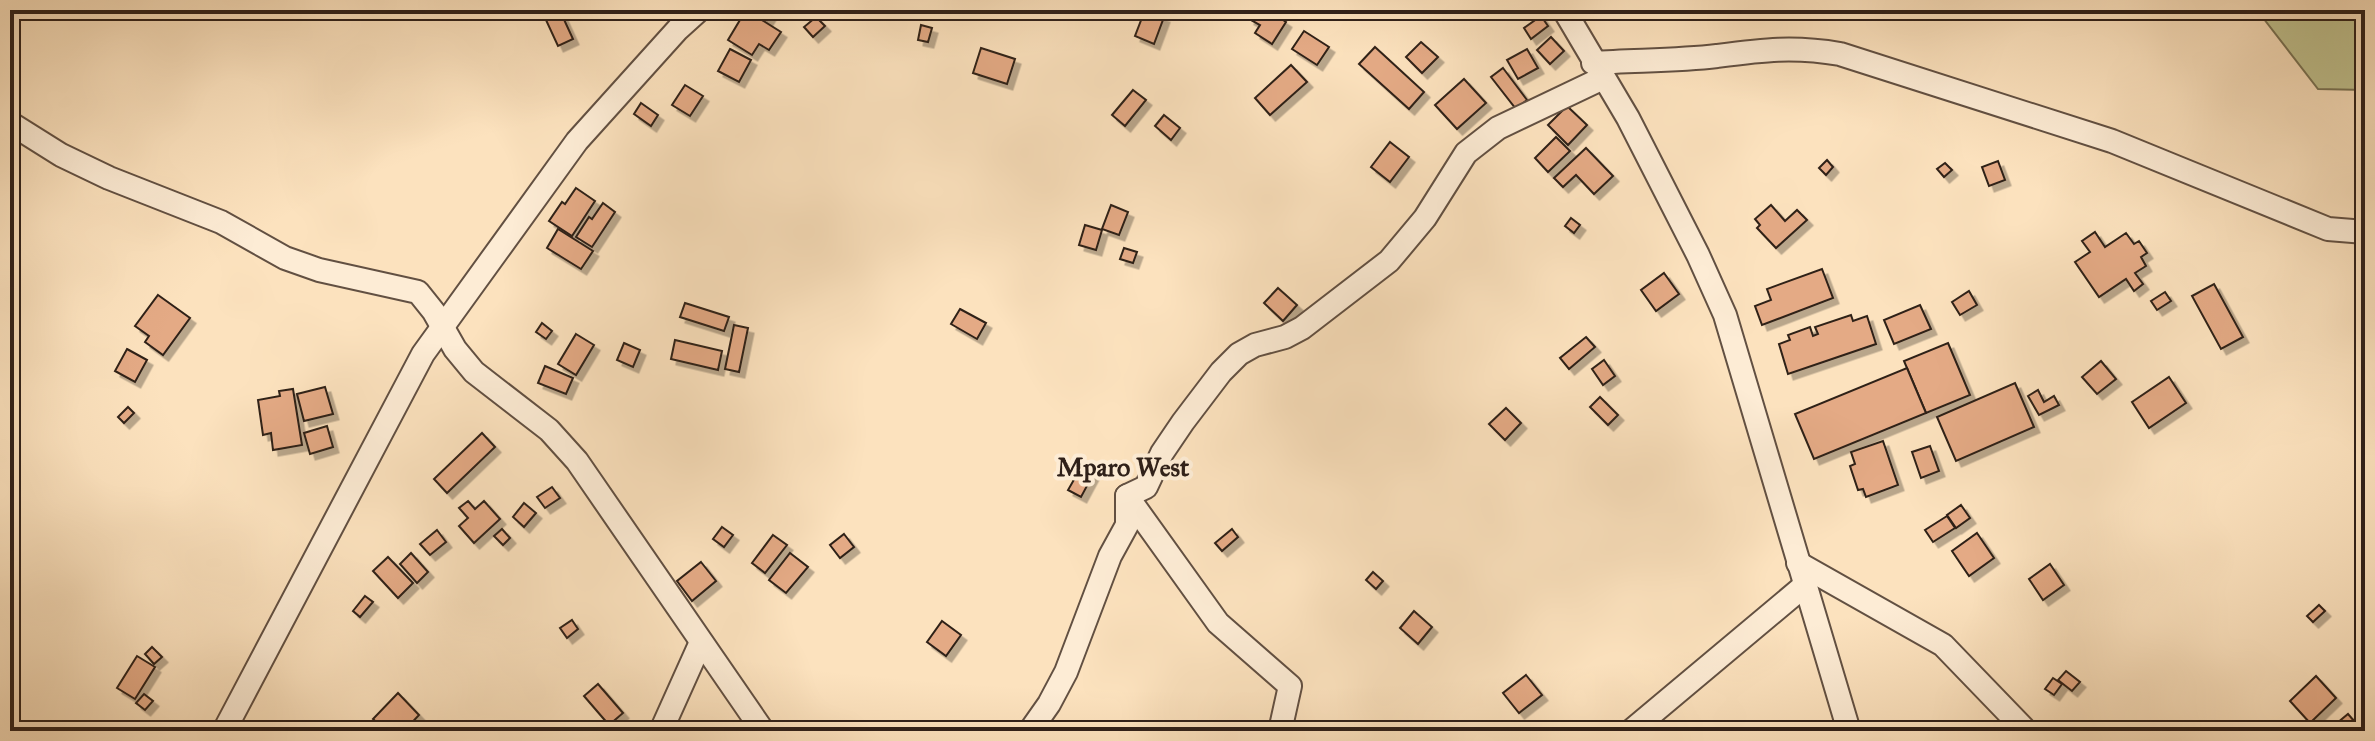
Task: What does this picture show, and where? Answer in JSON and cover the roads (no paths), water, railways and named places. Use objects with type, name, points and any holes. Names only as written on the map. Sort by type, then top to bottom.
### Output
[{"type":"street","points":[[224,731],[423,354],[577,141],[678,29],[699,10]]},
{"type":"street","points":[[1564,10],[1628,118],[1725,315],[1849,731]]},
{"type":"street","points":[[1127,496],[1146,487],[1162,453],[1183,422],[1221,372],[1239,354],[1302,328],[1389,261],[1425,218],[1466,153],[1498,128],[1598,71],[1777,48],[1840,54],[2112,141],[2328,229],[2365,232]]},
{"type":"street","points":[[10,123],[61,155],[109,178],[221,222],[285,258],[319,270],[418,292],[474,372],[549,430],[577,461],[763,731]]},
{"type":"street","points":[[1030,731],[1066,672],[1110,556],[1127,525],[1127,496]]},
{"type":"street","points":[[1127,496],[1218,623],[1290,686],[1280,731]]},
{"type":"street","points":[[1798,563],[1943,645],[2026,731]]},
{"type":"street","points":[[1631,731],[1804,586]]},
{"type":"street","points":[[661,731],[701,642]]},
{"type":"district","name":"Mparo West","points":[[1123,467]]}]
